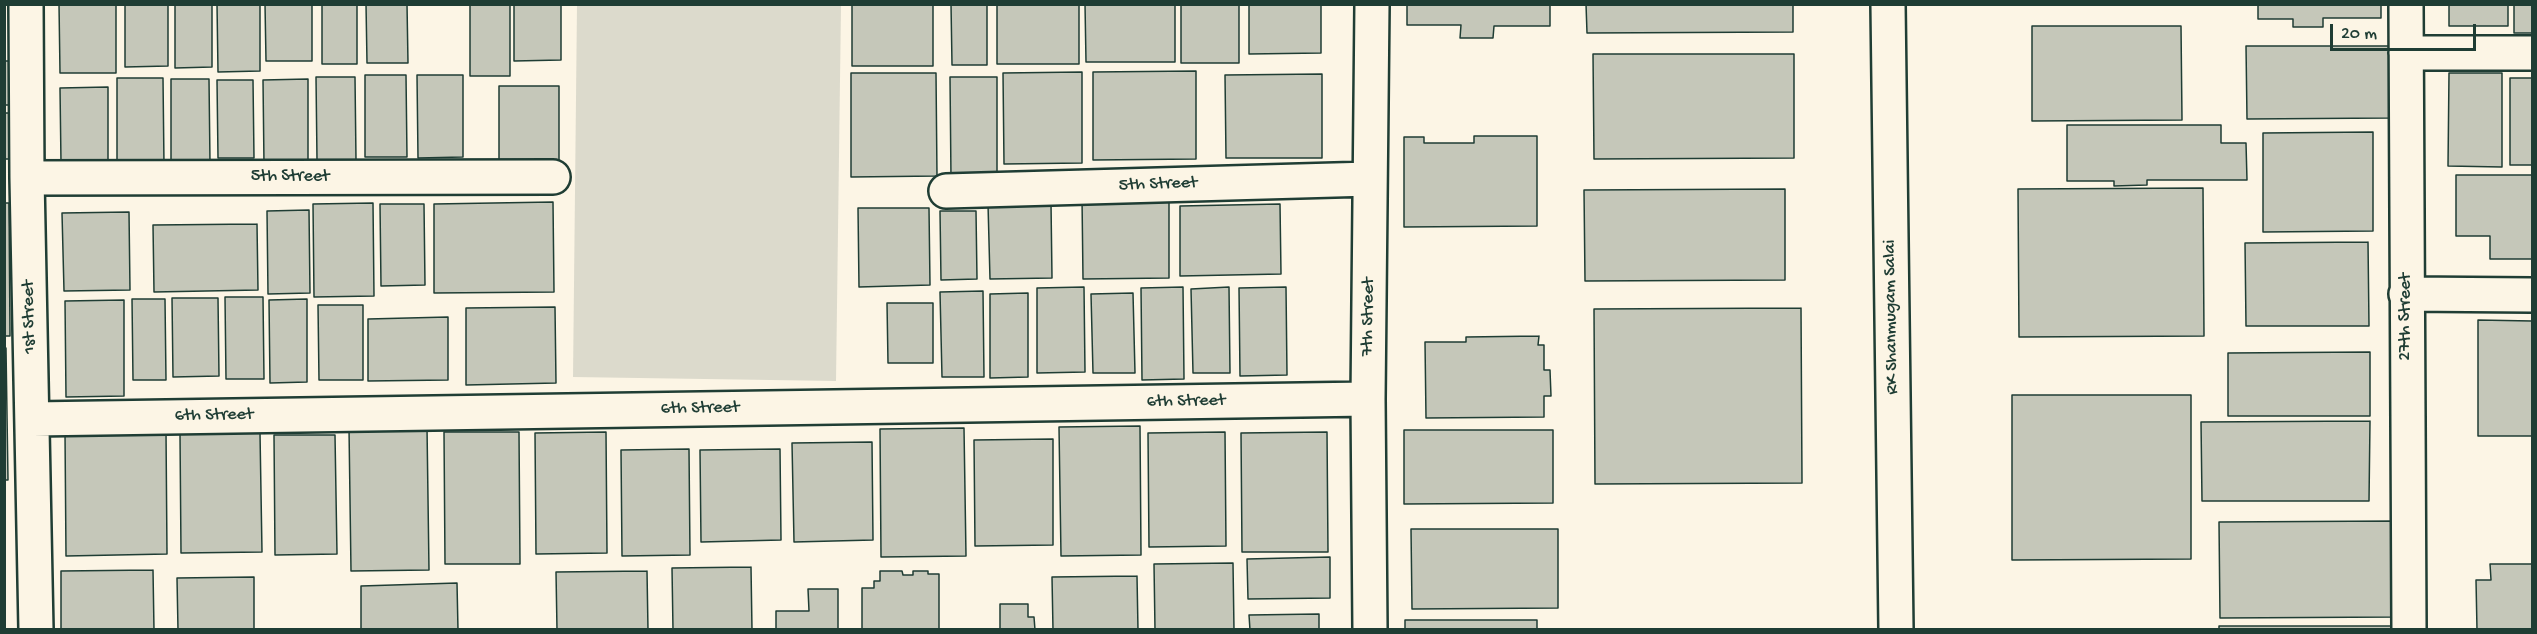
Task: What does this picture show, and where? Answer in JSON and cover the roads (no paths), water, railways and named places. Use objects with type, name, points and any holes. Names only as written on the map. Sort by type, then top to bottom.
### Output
[{"type":"street","name":"1st Street","points":[[26,4],[36,630]]},
{"type":"street","name":"7th Street","points":[[1370,630],[1368,399],[1372,4]]},
{"type":"street","name":"RK Shanmugam Salai","points":[[1888,4],[1896,630]]},
{"type":"street","name":"27th Street","points":[[2406,4],[2409,630]]},
{"type":"street","points":[[2406,53],[2532,53]]},
{"type":"street","name":"5th Street","points":[[27,178],[554,177]]},
{"type":"street","name":"5th Street","points":[[946,191],[1370,179]]},
{"type":"street","points":[[2406,294],[2532,295]]},
{"type":"street","name":"6th Street","points":[[33,419],[1368,399]]}]
